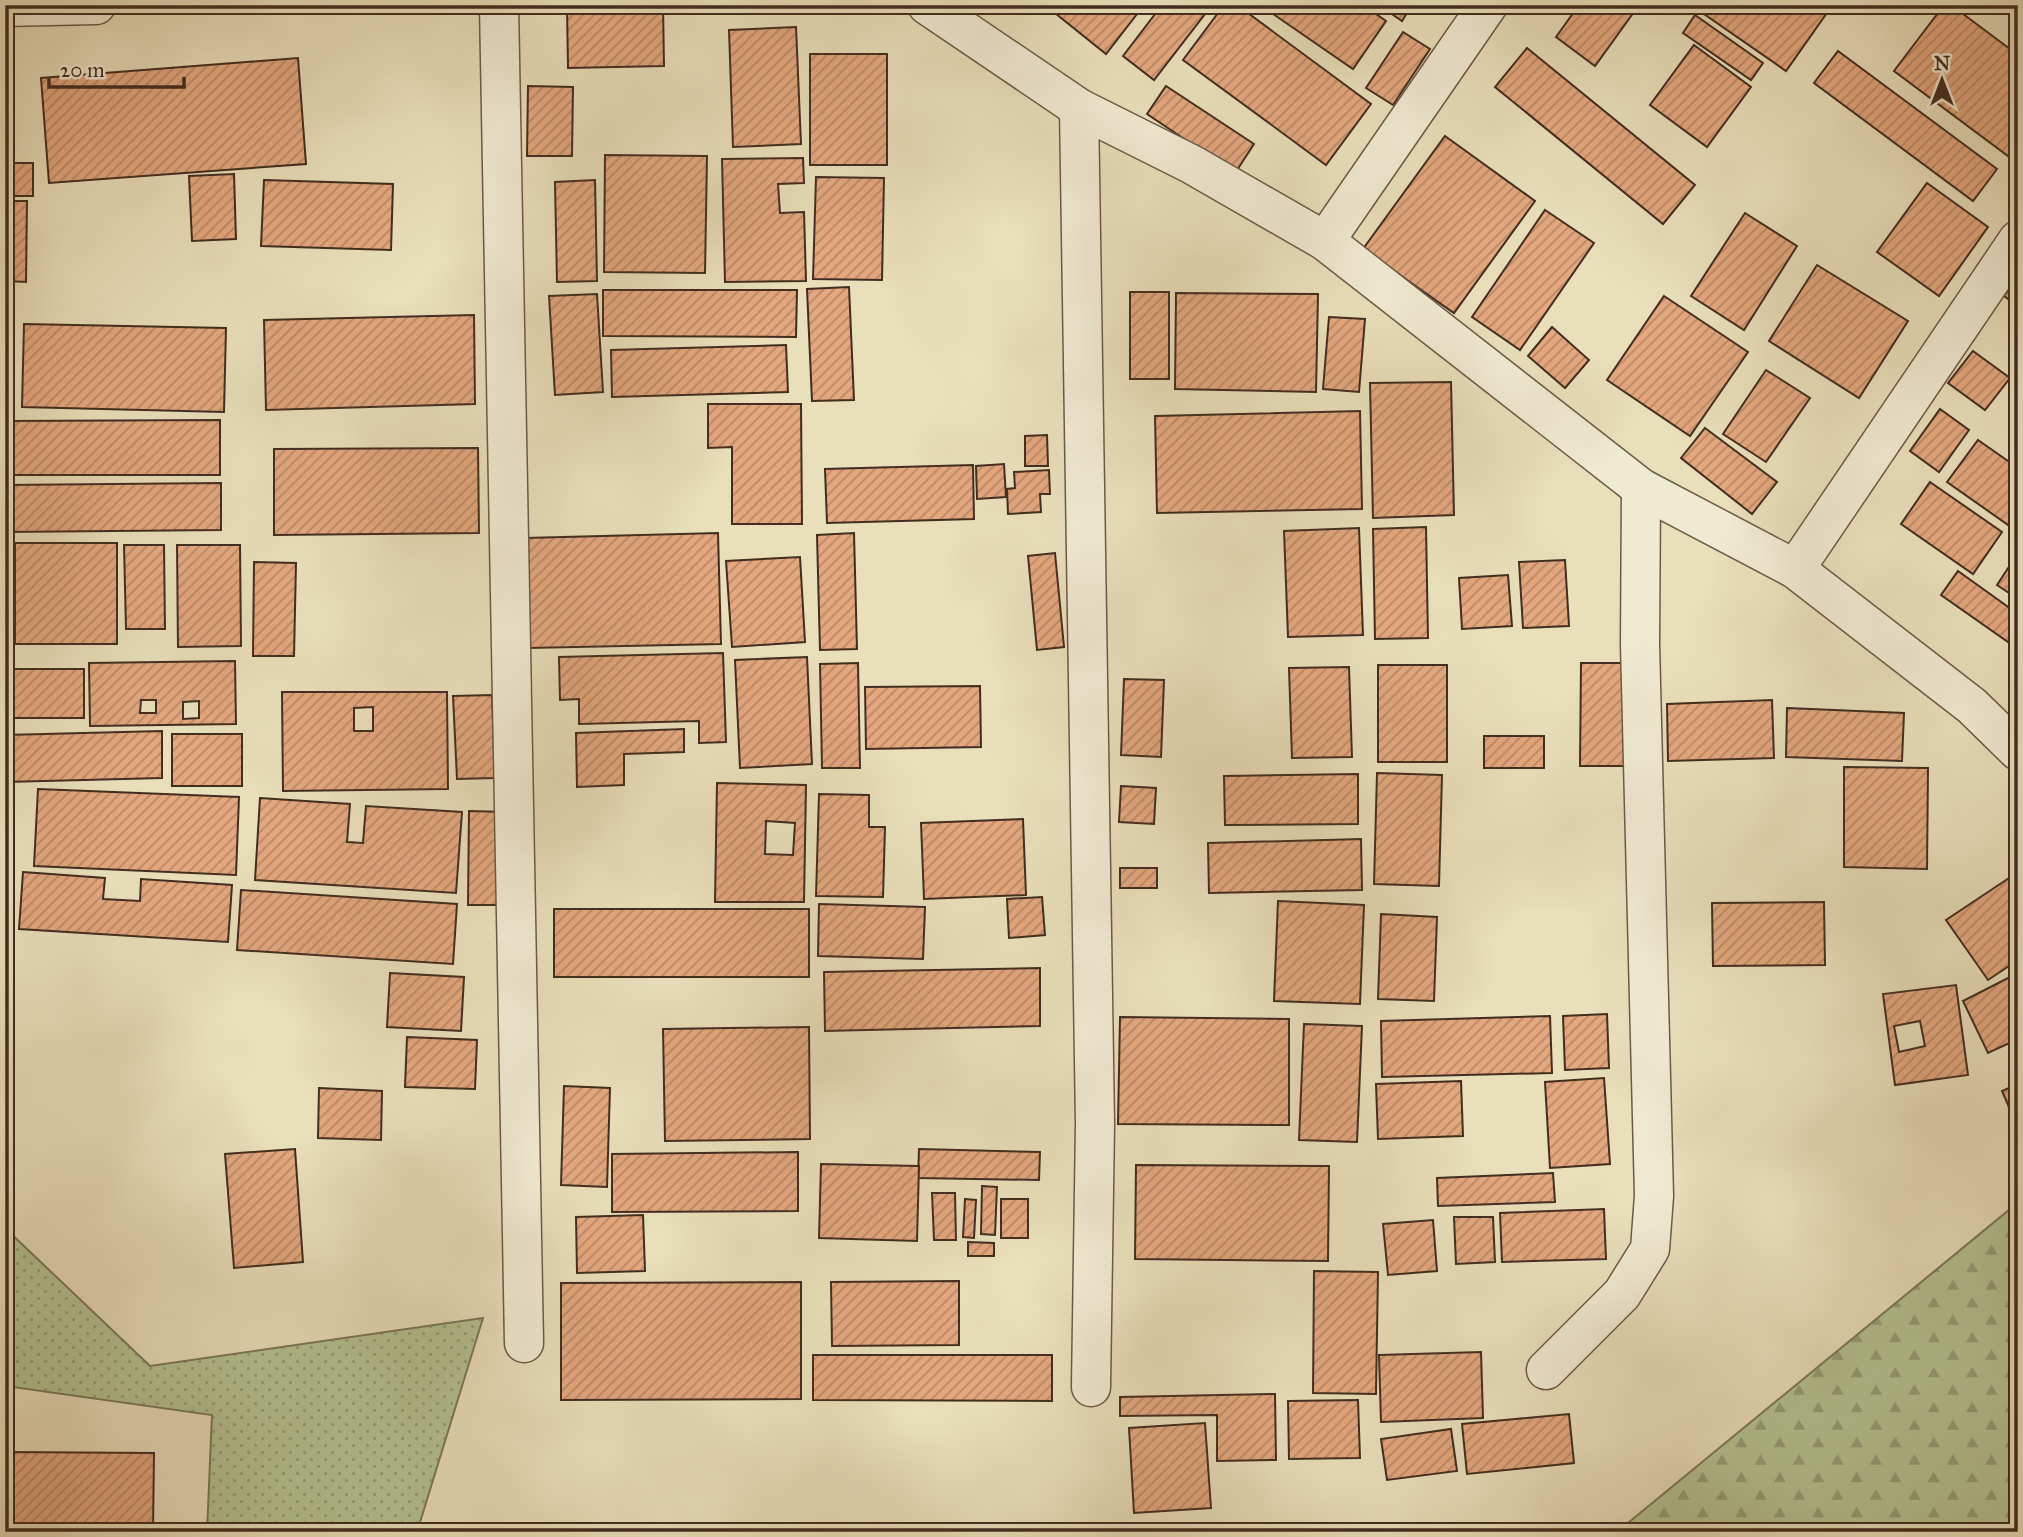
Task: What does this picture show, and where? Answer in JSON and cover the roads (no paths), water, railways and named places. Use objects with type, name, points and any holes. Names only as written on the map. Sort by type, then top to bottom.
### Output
[{"type":"street","points":[[5,7],[96,5]]},
{"type":"street","points":[[499,5],[524,1343]]},
{"type":"street","points":[[927,5],[1079,108],[1191,164],[1325,241],[1641,488],[1795,569],[1972,706],[2018,751]]},
{"type":"street","points":[[1325,241],[1488,5]]},
{"type":"street","points":[[1079,108],[1095,1124],[1091,1387]]},
{"type":"street","points":[[1795,569],[2018,240]]},
{"type":"street","points":[[1546,1370],[1622,1294],[1650,1249],[1654,1196],[1640,644],[1641,488]]}]
